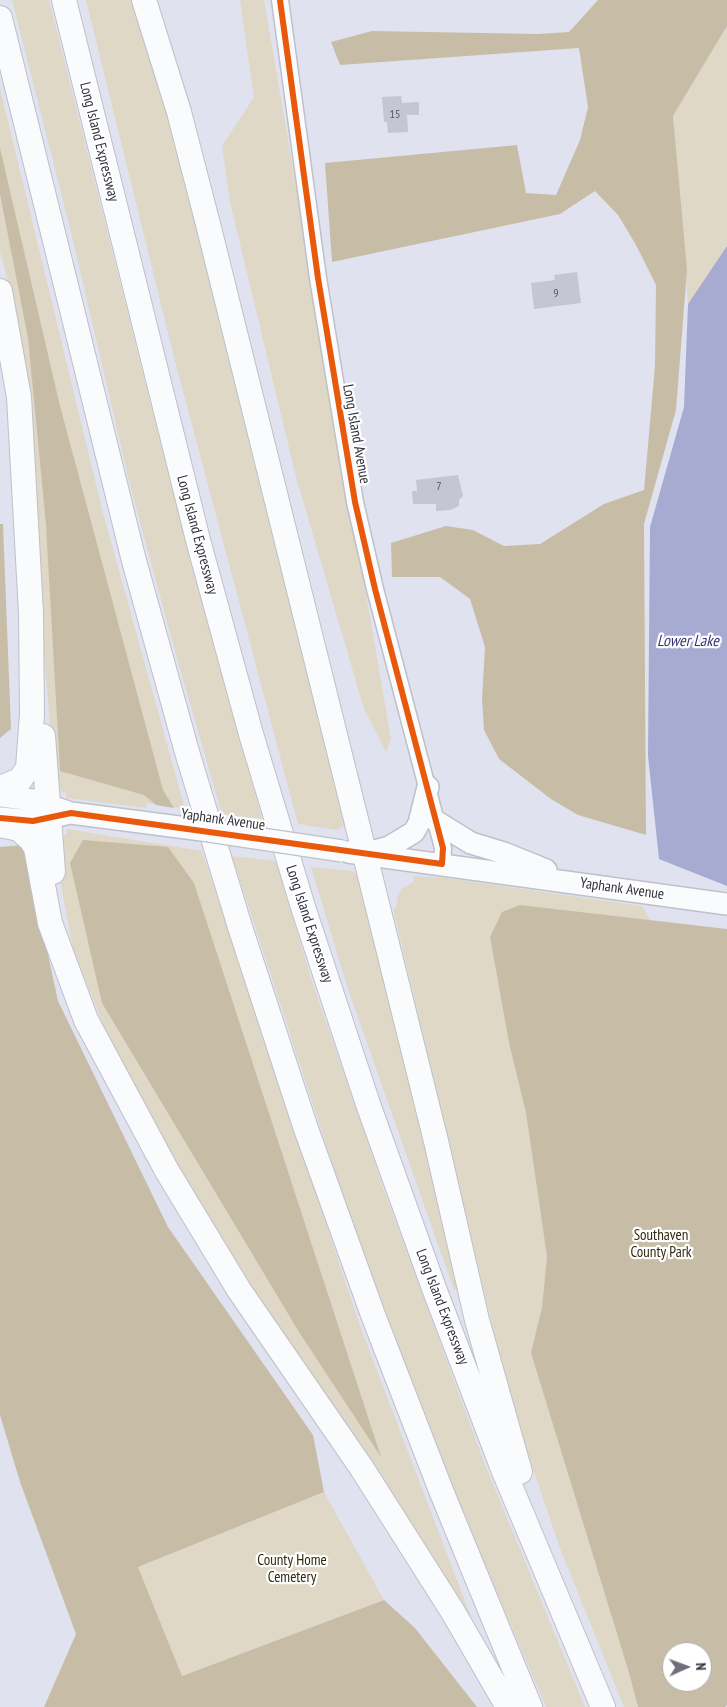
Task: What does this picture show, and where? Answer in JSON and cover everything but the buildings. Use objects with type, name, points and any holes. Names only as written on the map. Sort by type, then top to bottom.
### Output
[{"type":"highway","name":"Long Island Expressway","points":[[64,0],[198,540],[251,734],[303,907],[368,1104],[435,1291],[504,1469],[603,1707]]},
{"type":"highway","points":[[144,0],[179,112],[199,189],[365,854],[488,1365],[577,1648]]},
{"type":"highway","points":[[0,18],[133,557],[189,761],[240,927],[305,1126],[373,1315],[442,1493],[530,1707]]},
{"type":"highway","points":[[0,291],[19,397],[31,613],[30,761],[25,776],[0,788]]},
{"type":"highway","points":[[31,613],[56,812],[56,898],[72,985]]},
{"type":"highway","points":[[0,825],[19,829],[31,840],[36,848],[50,923],[72,985],[110,1069],[197,1222],[239,1290],[361,1467],[470,1639],[508,1707]]},
{"type":"main road","points":[[365,854],[389,847],[414,832],[419,823],[428,788]]},
{"type":"main road","name":"Yaphank Avenue","points":[[0,796],[33,800],[56,812],[150,822],[342,851],[727,904]]},
{"type":"main road","name":"Yaphank Avenue","points":[[0,818],[33,821],[56,812]]},
{"type":"main road","points":[[436,822],[471,843],[504,853],[576,882]]},
{"type":"street","name":"Long Island Avenue","points":[[280,0],[320,296],[355,502],[375,589],[443,848],[442,864]]},
{"type":"green space","points":[[12,0],[49,0],[169,477],[262,819],[222,814],[131,489],[71,232]]},
{"type":"green space","points":[[86,0],[133,0],[170,106],[346,818],[343,827],[337,830],[298,824],[174,357]]},
{"type":"green space","points":[[240,0],[264,0],[391,739],[386,752],[364,709],[296,477],[230,202],[222,146],[254,97]]},
{"type":"green space","points":[[598,0],[727,0],[727,26],[673,116],[687,270],[676,410],[644,524],[646,835],[578,815],[551,799],[499,759],[484,730],[482,699],[485,647],[470,599],[440,577],[392,577],[391,543],[446,526],[473,530],[504,546],[540,544],[604,504],[644,490],[655,366],[656,285],[636,245],[618,215],[595,191],[560,214],[332,262],[325,163],[517,145],[526,193],[556,195],[580,140],[588,107],[579,48],[340,65],[331,42],[372,31],[538,34],[569,32]]},
{"type":"green space","points":[[727,26],[727,246],[688,304],[673,116]]},
{"type":"green space","points":[[0,88],[103,513],[185,809],[146,803],[147,808],[66,798],[66,793],[61,791],[57,785],[9,285],[0,252]]},
{"type":"green space","points":[[0,148],[60,406],[163,790],[174,808],[156,805],[144,795],[60,771],[46,525],[28,338],[0,194]]},
{"type":"green space","points":[[0,524],[3,524],[11,729],[0,738]]},
{"type":"green space","points":[[67,829],[202,851],[360,1326],[476,1630],[307,1374],[217,1231],[152,1120],[110,1042],[73,949],[58,869],[62,836],[67,834]]},
{"type":"green space","points":[[83,840],[168,847],[194,883],[381,1457],[299,1332],[102,1003],[70,863]]},
{"type":"green space","points":[[24,845],[58,1001],[168,1227],[313,1435],[324,1492],[138,1567],[182,1676],[384,1600],[415,1628],[477,1707],[44,1707],[76,1634],[20,1482],[0,1415],[0,847]]},
{"type":"green space","points":[[232,856],[276,861],[311,978],[384,1190],[484,1462],[585,1707],[546,1707],[446,1474],[344,1200]]},
{"type":"green space","points":[[311,867],[352,871],[359,876],[463,1288],[454,1290],[348,989]]},
{"type":"green space","points":[[413,876],[445,878],[642,906],[651,921],[520,905],[490,937],[509,1043],[526,1113],[547,1257],[542,1307],[531,1353],[638,1707],[624,1707],[561,1551],[521,1434],[494,1333],[393,909],[396,908],[397,898],[401,889],[414,882]]},
{"type":"green space","name":"Southaven County Park","points":[[520,905],[727,929],[727,1705],[725,1707],[638,1707],[531,1353],[542,1307],[547,1257],[526,1113],[509,1043],[490,937],[502,912]]},
{"type":"green space","name":"County Home Cemetery","points":[[324,1492],[384,1600],[182,1676],[138,1567]]},
{"type":"water","name":"Lower Lake","points":[[727,246],[727,886],[659,859],[648,756],[650,527],[684,407],[688,304]]},
{"type":"cycle path","points":[[0,818],[33,821],[71,813],[442,864],[443,848],[375,589],[355,502],[318,278],[280,0]]}]
